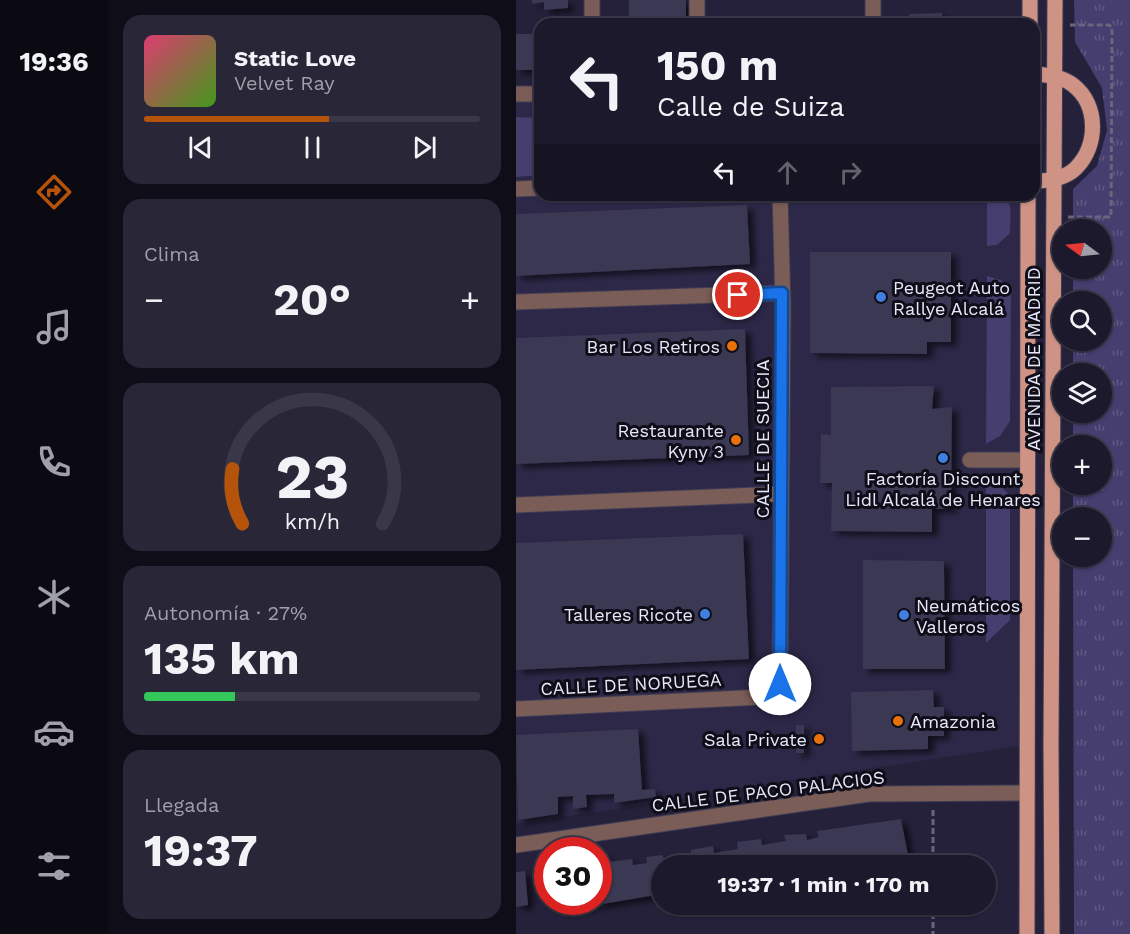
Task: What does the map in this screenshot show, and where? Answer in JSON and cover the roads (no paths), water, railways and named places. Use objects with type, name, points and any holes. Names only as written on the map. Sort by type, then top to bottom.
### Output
[{"type":"main road","points":[[1030,0],[1030,18]]},
{"type":"main road","name":"AVENIDA DE MADRID","points":[[1052,934],[1055,0]]},
{"type":"main road","points":[[1040,75],[1055,76],[1073,85],[1086,100],[1094,125],[1088,152],[1075,169],[1054,180],[1040,181]]},
{"type":"main road","name":"AVENIDA DE MADRID","points":[[1027,934],[1028,201]]},
{"type":"street","points":[[592,0],[592,18]]},
{"type":"street","points":[[697,0],[697,18]]},
{"type":"street","points":[[873,0],[873,18]]},
{"type":"street","points":[[516,94],[534,94]]},
{"type":"street","points":[[516,189],[534,188]]},
{"type":"street","name":"CALLE DE SUECIA","points":[[780,201],[782,293],[780,684]]},
{"type":"street","points":[[516,302],[782,293]]},
{"type":"street","points":[[970,460],[1028,460]]},
{"type":"street","points":[[516,505],[781,494]]},
{"type":"street","name":"CALLE DE NORUEGA","points":[[516,709],[763,697],[780,684]]},
{"type":"street","name":"CALLE DE PACO PALACIOS","points":[[516,845],[869,794],[1026,793]]},
{"type":"place","name":"Peugeot Auto Rallye Alcalá","points":[[881,297]]},
{"type":"place","name":"Bar Los Retiros","points":[[732,346]]},
{"type":"place","name":"Restaurante Kyny 3","points":[[736,440]]},
{"type":"place","name":"Factoría Discount Lidl Alcalá de Henares","points":[[943,458]]},
{"type":"place","name":"Talleres Ricote","points":[[705,614]]},
{"type":"place","name":"Neumáticos Valleros","points":[[904,615]]},
{"type":"place","name":"Amazonia","points":[[898,721]]},
{"type":"place","name":"Sala Private","points":[[819,739]]}]
